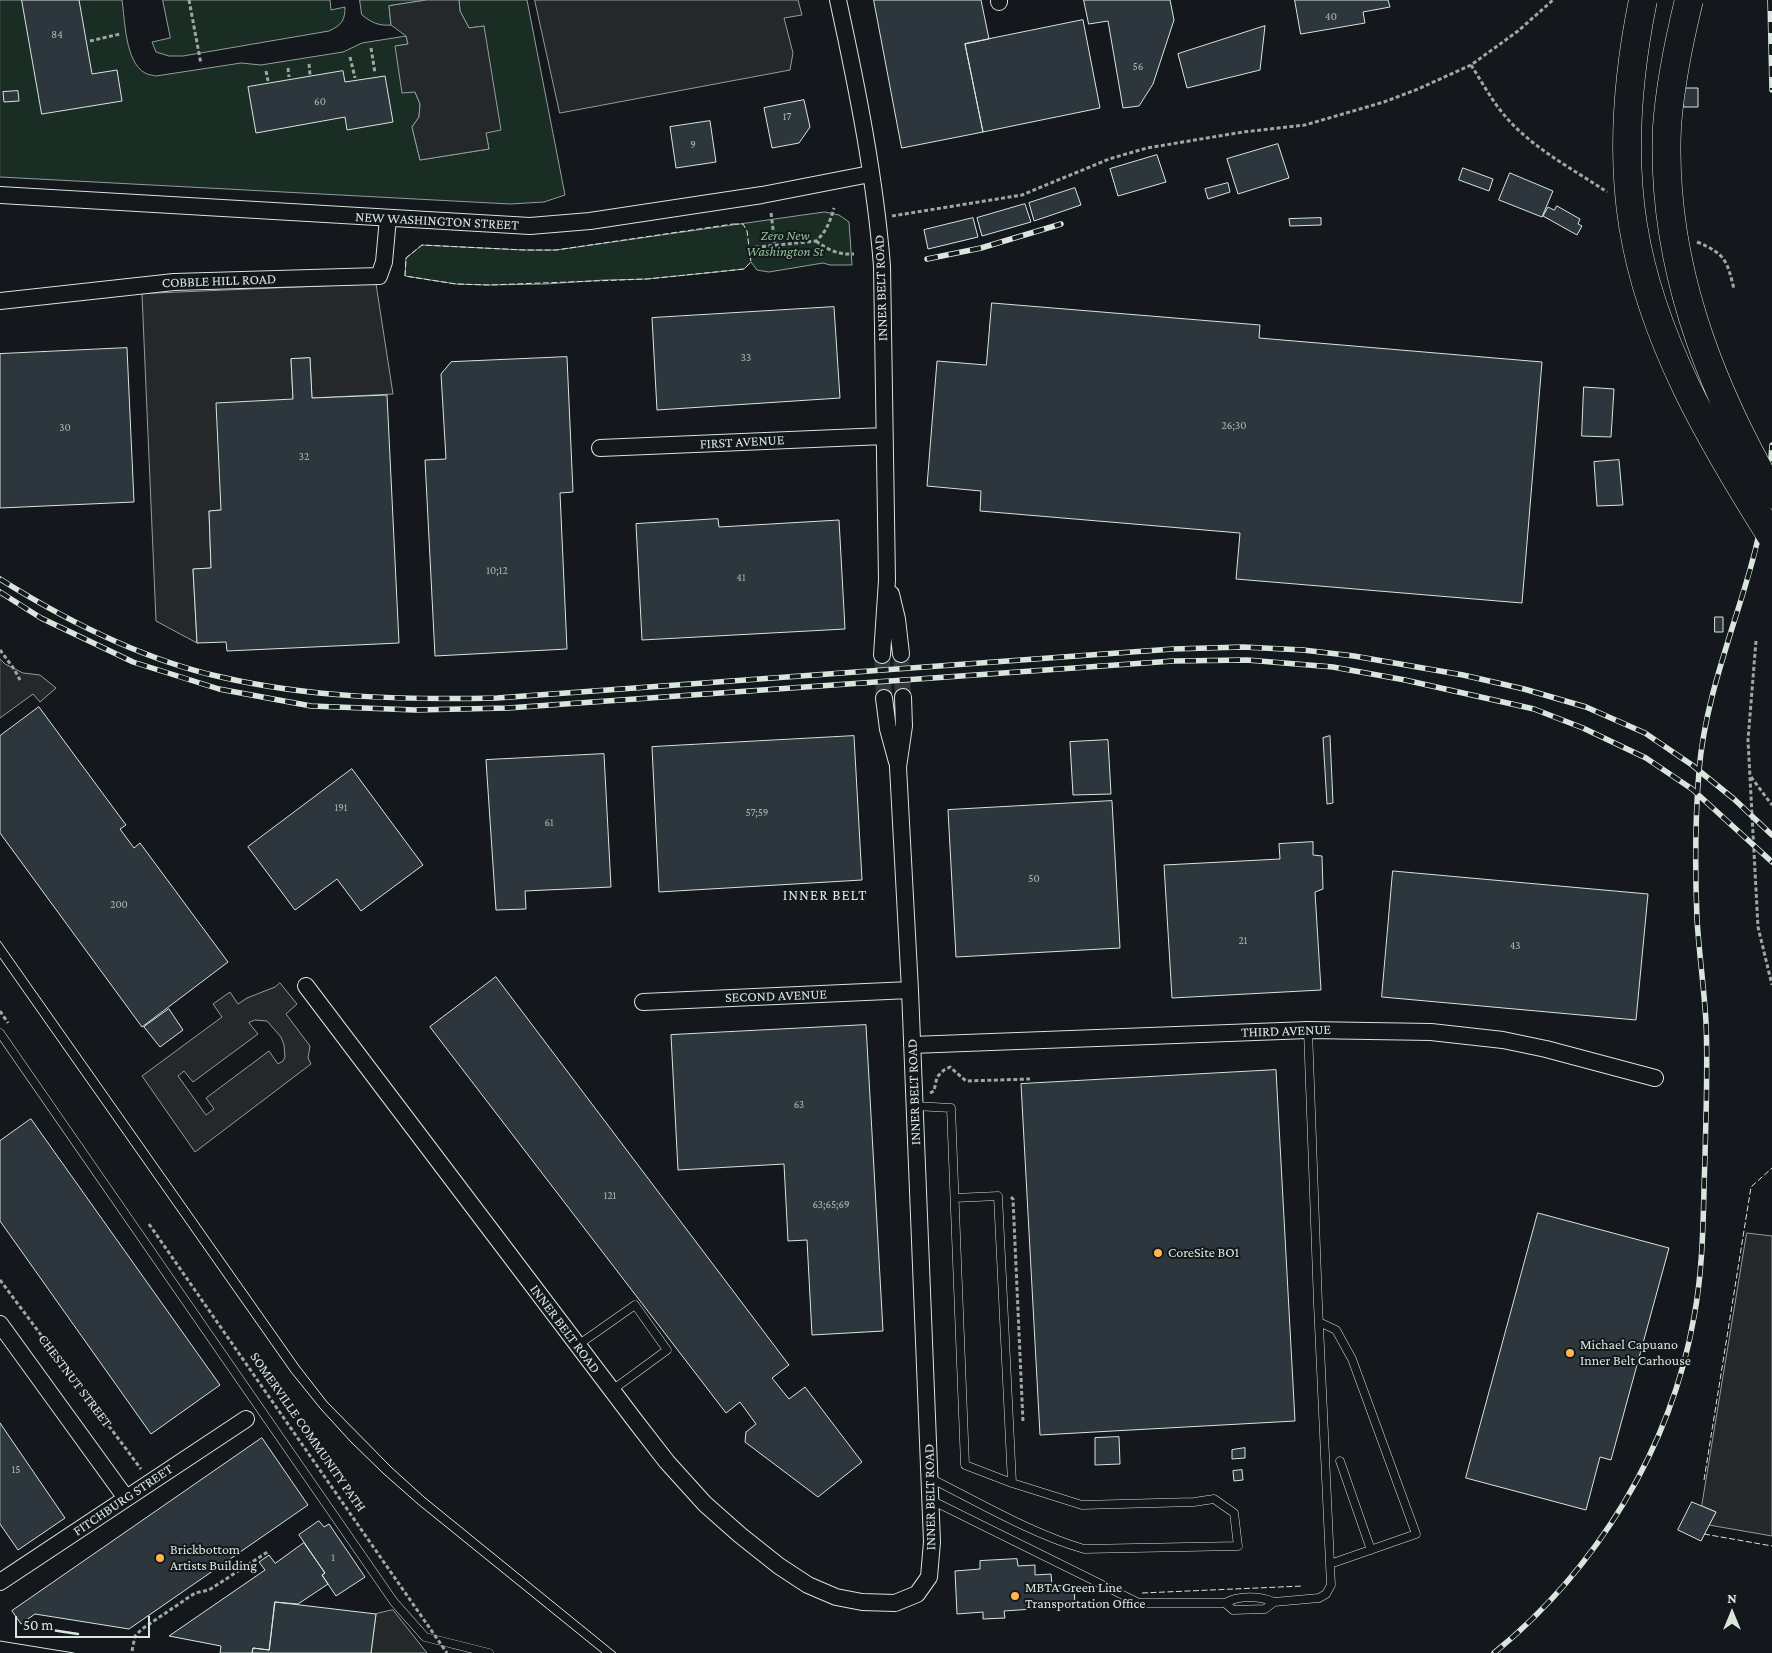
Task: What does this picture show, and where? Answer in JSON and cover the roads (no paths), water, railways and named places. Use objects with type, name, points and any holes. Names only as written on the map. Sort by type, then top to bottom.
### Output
[{"type":"highway","points":[[1643,0],[1633,59],[1627,127],[1629,194],[1640,260],[1660,322],[1685,383],[1736,480],[1772,537]]},
{"type":"highway","points":[[1689,0],[1670,94],[1666,161],[1672,232],[1688,304],[1713,375],[1732,419],[1772,494]]},
{"type":"street","name":"INNER BELT ROAD","points":[[838,0],[854,79],[877,218],[882,281],[887,580],[882,655]]},
{"type":"street","name":"NEW WASHINGTON STREET","points":[[0,195],[530,226],[560,224],[799,189],[870,174]]},
{"type":"street","name":"COBBLE HILL ROAD","points":[[0,301],[174,282],[378,276],[384,262],[388,218]]},
{"type":"street","name":"FIRST AVENUE","points":[[600,448],[884,436]]},
{"type":"street","name":"INNER BELT ROAD","points":[[887,580],[897,619],[901,654]]},
{"type":"street","name":"INNER BELT ROAD","points":[[306,986],[611,1390],[668,1462],[705,1504],[779,1566],[808,1586],[836,1597],[862,1602],[895,1602],[916,1594],[929,1577],[932,1542],[915,1100],[898,767],[904,726],[903,697]]},
{"type":"street","name":"INNER BELT ROAD","points":[[884,698],[888,729],[898,767]]},
{"type":"street","name":"SECOND AVENUE","points":[[643,1002],[910,990]]},
{"type":"street","name":"THIRD AVENUE","points":[[912,1045],[1308,1030],[1432,1032],[1503,1040],[1546,1049],[1655,1078]]},
{"type":"street","name":"CHESTNUT STREET","points":[[0,1324],[126,1498]]},
{"type":"street","name":"FITCHBURG STREET","points":[[0,1582],[246,1419]]},
{"type":"lane","points":[[931,1500],[1140,1603],[1225,1603],[1233,1610],[1264,1609],[1274,1602],[1319,1598],[1326,1594],[1331,1585],[1308,1030]]},
{"type":"lane","points":[[0,1033],[394,1602],[425,1637],[490,1653]]},
{"type":"lane","points":[[915,1100],[952,1108],[965,1464],[1012,1483],[1082,1505],[1194,1502],[1214,1499],[1234,1513],[1238,1546],[1084,1549],[1072,1546],[1023,1525],[930,1478]]},
{"type":"lane","points":[[955,1198],[998,1196],[1012,1483]]},
{"type":"lane","points":[[578,1345],[635,1305],[667,1350],[611,1390]]},
{"type":"lane","points":[[1319,1322],[1336,1330],[1352,1358],[1416,1534],[1330,1564]]},
{"type":"lane","points":[[1340,1461],[1371,1550]]},
{"type":"tunnel","points":[[901,654],[903,697]]},
{"type":"tunnel","points":[[882,655],[884,698]]},
{"type":"tram line","points":[[0,941],[299,1366],[327,1402],[391,1467],[424,1497],[616,1653]]},
{"type":"tram line","points":[[0,958],[291,1372],[320,1408],[351,1442],[418,1504],[602,1653]]},
{"type":"tram line","points":[[0,1641],[74,1653]]},
{"type":"railway","points":[[1770,0],[1772,90]]},
{"type":"railway","points":[[927,259],[981,248],[1061,224]]},
{"type":"railway","points":[[1494,1653],[1531,1620],[1565,1583],[1596,1544],[1624,1503],[1648,1459],[1668,1413],[1683,1366],[1694,1317],[1700,1277],[1707,1090],[1707,1039],[1697,919],[1696,882],[1696,826],[1699,771],[1711,702],[1759,536],[1766,500],[1772,445]]},
{"type":"railway","points":[[0,579],[79,624],[135,650],[192,670],[255,684],[289,689],[393,698],[497,698],[1173,649],[1243,647],[1303,650],[1354,656],[1463,675],[1524,689],[1586,707],[1645,733],[1692,765],[1734,799],[1772,835]]},
{"type":"railway","points":[[0,592],[41,618],[133,662],[219,689],[311,706],[415,710],[508,708],[1173,661],[1247,660],[1333,667],[1405,680],[1534,709],[1583,728],[1646,758],[1692,789],[1772,862]]},
{"type":"place","name":"CoreSite BO1","points":[[1158,1253]]},
{"type":"place","name":"Michael Capuano Inner Belt Carhouse","points":[[1570,1353]]},
{"type":"place","name":"Brickbottom Artists Building","points":[[160,1558]]},
{"type":"place","name":"MBTA Green Line Transportation Office","points":[[1015,1596]]},
{"type":"district","name":"INNER BELT","points":[[825,895]]},
{"type":"park label","name":"Zero New Washington St","points":[[785,244]]}]
